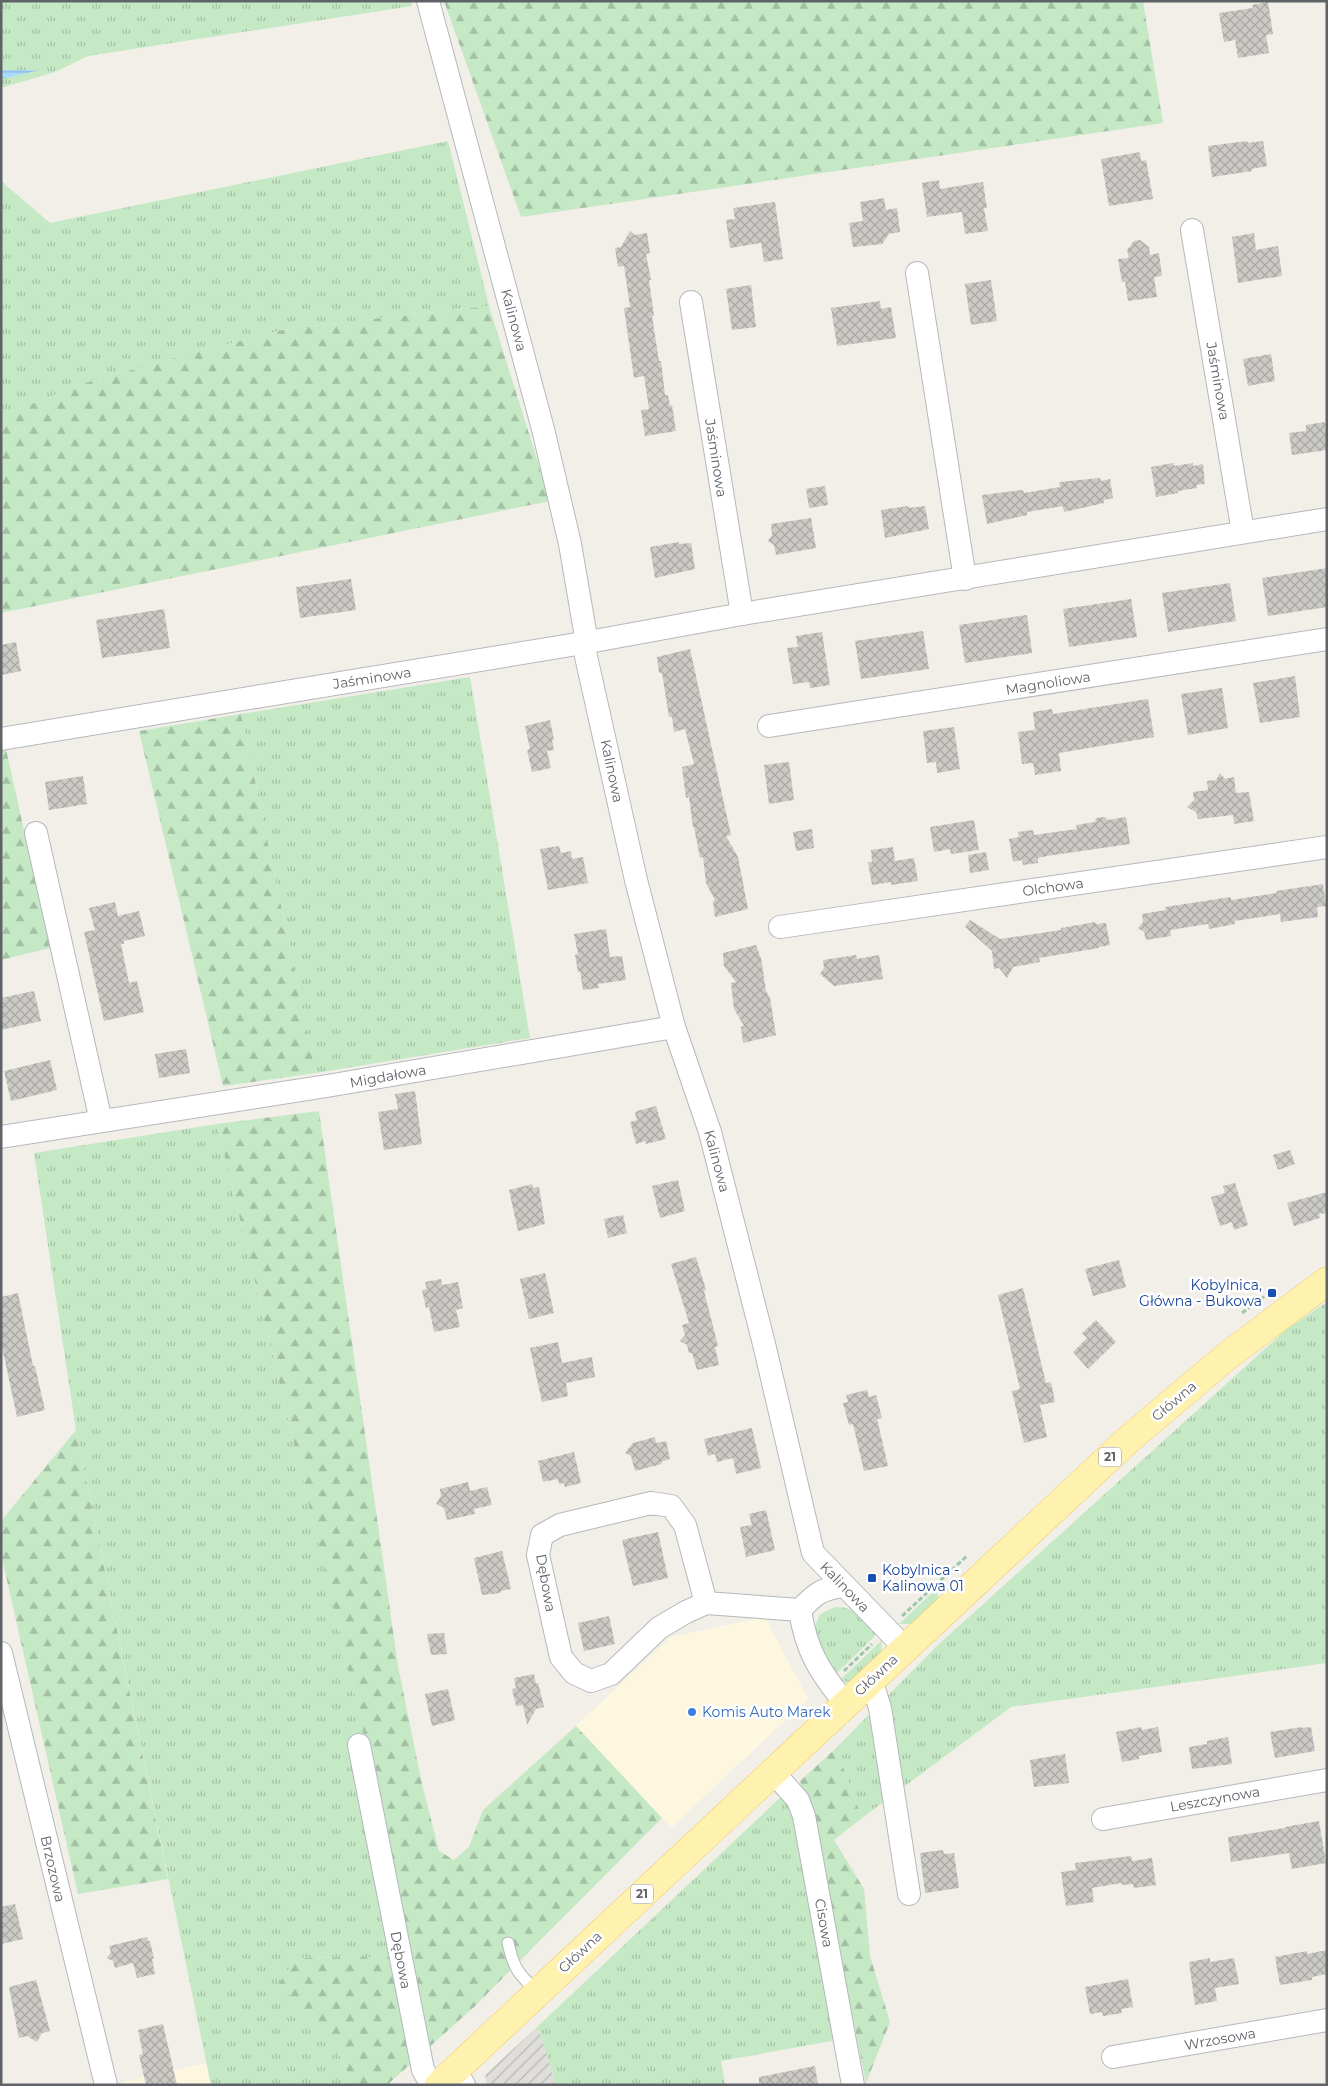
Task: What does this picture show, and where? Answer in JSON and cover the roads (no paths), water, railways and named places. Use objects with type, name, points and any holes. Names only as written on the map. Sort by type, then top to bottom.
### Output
[{"type":"main road","name":"Główna","points":[[452,2080],[538,1992],[845,1703],[1129,1440],[1226,1357],[1327,1281]]},
{"type":"street","name":"Kalinowa","points":[[428,1],[542,429],[570,544],[585,643],[636,880],[674,1027],[710,1132],[764,1344],[813,1553],[905,1648]]},
{"type":"street","name":"Jaśminowa","points":[[1192,230],[1243,532]]},
{"type":"street","points":[[916,273],[966,579]]},
{"type":"street","name":"Jaśminowa","points":[[690,302],[742,614]]},
{"type":"street","name":"Jaśminowa","points":[[1,739],[585,643],[742,614],[1327,519]]},
{"type":"street","name":"Magnoliowa","points":[[770,726],[1327,639]]},
{"type":"street","points":[[36,833],[101,1121]]},
{"type":"street","name":"Olchowa","points":[[780,927],[1327,847]]},
{"type":"street","name":"Migdałowa","points":[[1,1137],[327,1086],[674,1027]]},
{"type":"street","name":"Dębowa","points":[[706,1603],[685,1525],[671,1506],[651,1504],[560,1525],[542,1535],[538,1555],[561,1657],[574,1674],[591,1681],[611,1674],[659,1628],[706,1603],[800,1610]]},
{"type":"street","points":[[843,1586],[824,1589],[800,1610],[804,1633],[815,1662],[845,1703]]},
{"type":"street","name":"Brzozowa","points":[[1,1653],[106,2085]]},
{"type":"street","points":[[871,1679],[880,1708],[909,1894]]},
{"type":"street","name":"Dębowa","points":[[359,1745],[423,2070],[432,2085]]},
{"type":"street","name":"Cisowa","points":[[772,1772],[798,1800],[804,1816],[853,2085]]},
{"type":"street","name":"Leszczynowa","points":[[1103,1819],[1327,1780]]},
{"type":"street","name":"Wrzosowa","points":[[1113,2057],[1327,2020]]},
{"type":"lane","points":[[508,1943],[513,1965],[521,1976],[538,1992]]},
{"type":"water","points":[[1,70],[40,70],[1,79]]},
{"type":"place","name":"Kobylnica, Główna - Bukowa","points":[[1272,1293]]},
{"type":"place","name":"Kobylnica - Kalinowa 01","points":[[872,1578]]},
{"type":"place","name":"Komis Auto Marek","points":[[692,1712]]}]
